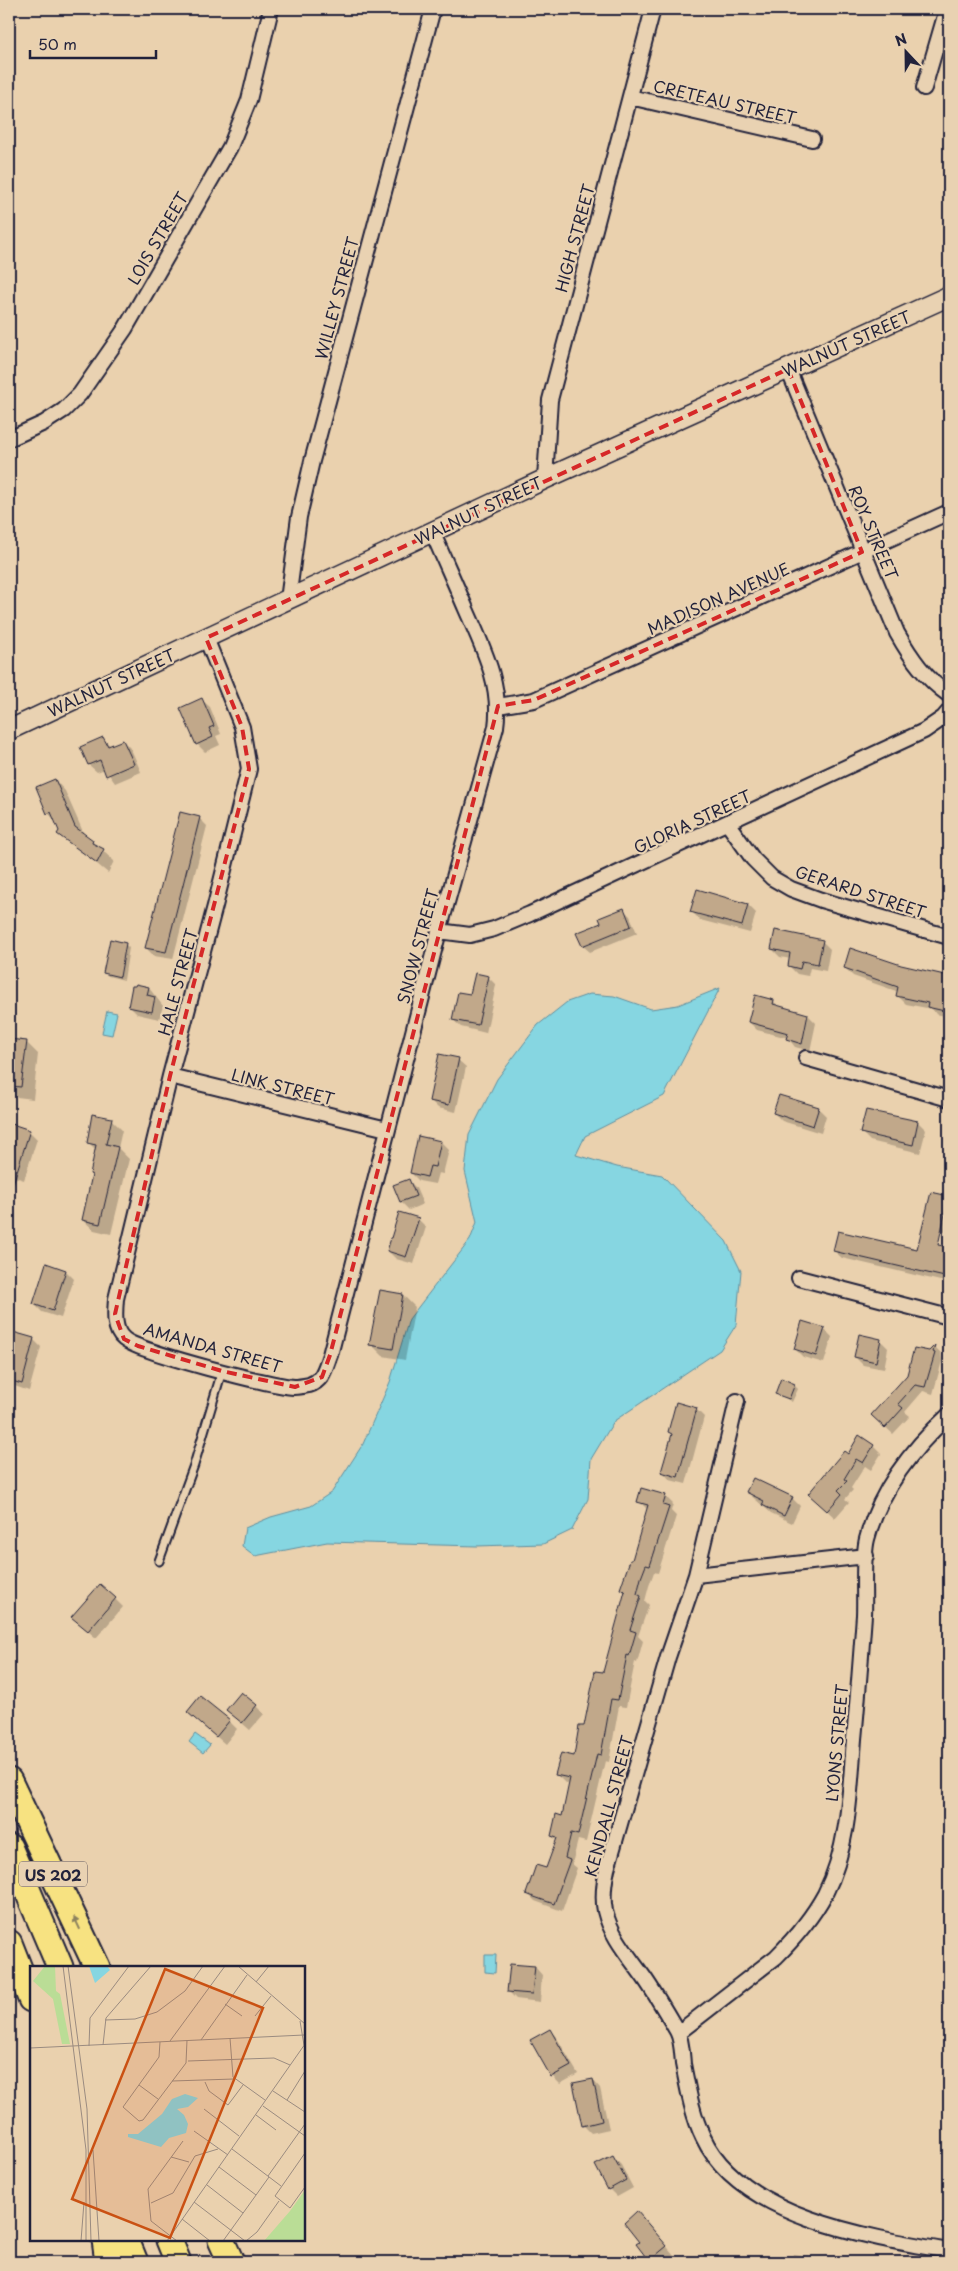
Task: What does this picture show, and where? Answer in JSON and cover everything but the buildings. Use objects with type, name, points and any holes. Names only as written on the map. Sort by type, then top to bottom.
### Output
[{"type":"highway","name":"US 202","points":[[9,1781],[97,1966]]},
{"type":"highway","points":[[9,1847],[60,1966]]},
{"type":"highway","points":[[9,1943],[30,1996]]},
{"type":"highway","points":[[105,2241],[108,2262]]},
{"type":"highway","points":[[126,2241],[135,2262]]},
{"type":"highway","points":[[169,2241],[178,2262]]},
{"type":"highway","points":[[221,2241],[231,2262]]},
{"type":"main road","name":"WALNUT STREET","points":[[9,730],[544,479],[949,296]]},
{"type":"street","name":"LOIS STREET","points":[[9,439],[44,423],[64,410],[80,394],[124,329],[237,131],[249,100],[271,9]]},
{"type":"street","name":"WILLEY STREET","points":[[288,600],[298,517],[433,9]]},
{"type":"street","name":"HIGH STREET","points":[[544,479],[550,400],[652,9]]},
{"type":"street","points":[[924,88],[947,9]]},
{"type":"street","name":"CRETEAU STREET","points":[[630,96],[812,139]]},
{"type":"street","name":"ROY STREET","points":[[788,369],[862,552],[910,656],[927,676],[949,695]]},
{"type":"street","name":"MADISON AVENUE","points":[[498,706],[534,700],[949,512]]},
{"type":"street","name":"SNOW STREET","points":[[322,1377],[330,1355],[439,931],[496,727],[498,706],[486,655],[432,531]]},
{"type":"street","name":"HALE STREET","points":[[124,1339],[117,1328],[115,1314],[116,1299],[170,1076],[216,906],[249,769],[242,727],[206,638]]},
{"type":"street","name":"GLORIA STREET","points":[[439,931],[470,935],[494,929],[728,824],[924,731],[943,718],[949,711]]},
{"type":"street","name":"GERARD STREET","points":[[728,824],[752,859],[772,878],[791,889],[829,903],[949,936]]},
{"type":"street","points":[[806,1058],[949,1099]]},
{"type":"street","name":"LINK STREET","points":[[170,1076],[387,1129]]},
{"type":"street","points":[[799,1278],[949,1317]]},
{"type":"street","name":"AMANDA STREET","points":[[124,1339],[138,1346],[222,1371],[295,1387],[310,1384],[322,1377]]},
{"type":"street","name":"KENDALL STREET","points":[[678,2033],[610,1928],[605,1910],[604,1889],[606,1869],[668,1657],[696,1575],[737,1401]]},
{"type":"street","name":"LYONS STREET","points":[[678,2033],[776,1957],[790,1943],[815,1911],[833,1875],[840,1856],[852,1778],[867,1541],[873,1521],[891,1484],[926,1436],[949,1415]]},
{"type":"street","points":[[696,1575],[866,1556]]},
{"type":"street","points":[[678,2033],[690,2100],[701,2133],[715,2157],[745,2185],[780,2206],[818,2220],[860,2233],[949,2251]]},
{"type":"lane","points":[[159,1561],[194,1465],[222,1371]]},
{"type":"highlighted area","points":[[788,369],[862,552],[534,700],[498,706],[330,1355],[322,1377],[295,1387],[222,1371],[138,1346],[124,1339],[115,1314],[170,1076],[249,769],[242,727],[206,638]]},
{"type":"water","points":[[720,988],[664,1096],[585,1136],[576,1155],[617,1167],[662,1175],[726,1241],[741,1271],[736,1325],[720,1350],[614,1421],[591,1459],[588,1499],[572,1530],[543,1544],[477,1546],[327,1542],[255,1556],[242,1546],[245,1528],[271,1517],[311,1506],[332,1492],[363,1444],[390,1382],[409,1319],[470,1240],[477,1222],[465,1171],[469,1135],[497,1079],[538,1025],[567,1002],[590,994],[614,996],[651,1009],[678,1005]]},
{"type":"water","points":[[107,1011],[117,1013],[112,1035],[102,1033]]},
{"type":"water","points":[[195,1734],[210,1745],[203,1753],[189,1742]]},
{"type":"water","points":[[485,1955],[496,1955],[495,1973],[485,1972]]}]
